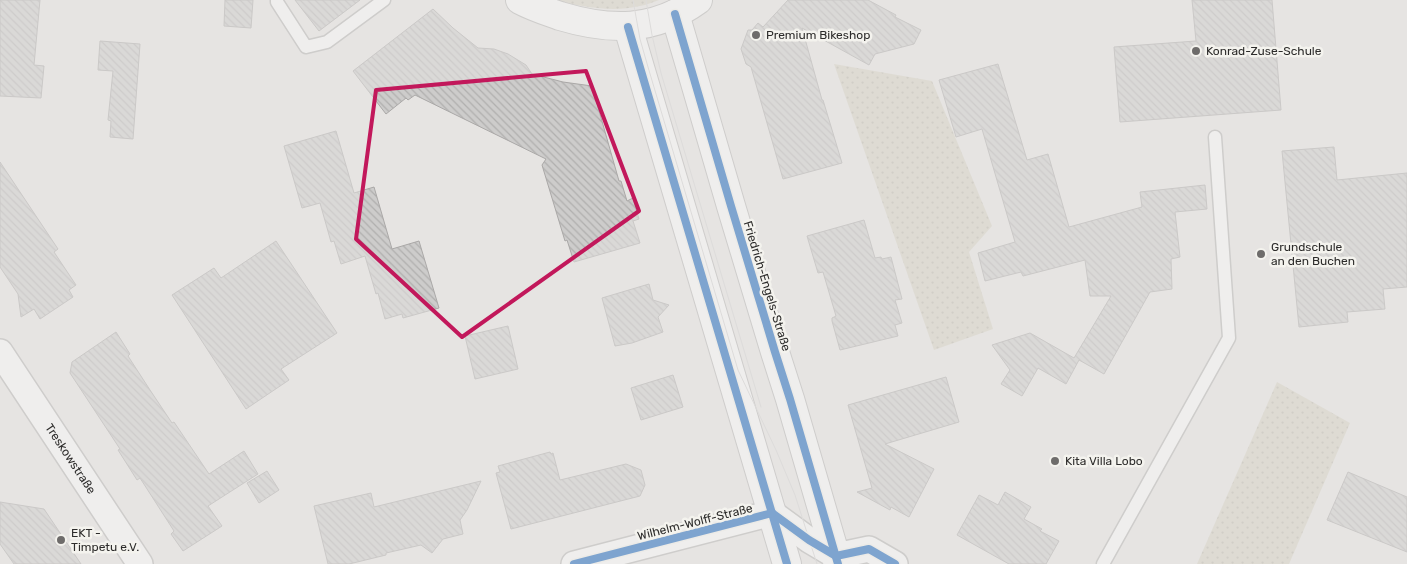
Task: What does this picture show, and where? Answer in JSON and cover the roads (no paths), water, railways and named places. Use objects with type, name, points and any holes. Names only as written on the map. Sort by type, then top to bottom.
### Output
[{"type":"main road","points":[[520,0],[531,6],[569,18],[603,26],[628,27],[650,22],[686,7]]},
{"type":"main road","name":"Friedrich-Engels-Straße","points":[[686,7],[720,169],[837,560]]},
{"type":"main road","points":[[628,27],[787,564]]},
{"type":"street","name":"Treskowstraße","points":[[0,352],[140,564]]},
{"type":"street","name":"Wilhelm-Wolff-Straße","points":[[574,564],[772,513],[837,560]]},
{"type":"street","points":[[837,560],[869,549],[895,564]]},
{"type":"lane","points":[[277,0],[306,47],[327,42],[384,0]]},
{"type":"lane","points":[[1103,564],[1229,338],[1216,137]]},
{"type":"tram line","points":[[633,0],[640,39],[738,370],[795,495],[817,564]]},
{"type":"tram line","points":[[646,0],[661,73],[761,407]]},
{"type":"place","name":"Premium Bikeshop","points":[[756,35]]},
{"type":"place","name":"Konrad-Zuse-Schule","points":[[1196,51]]},
{"type":"place","name":"Grundschule an den Buchen","points":[[1261,254]]},
{"type":"place","name":"Kita Villa Lobo","points":[[1055,461]]},
{"type":"place","name":"EKT - Timpetu e.V.","points":[[61,540]]}]
